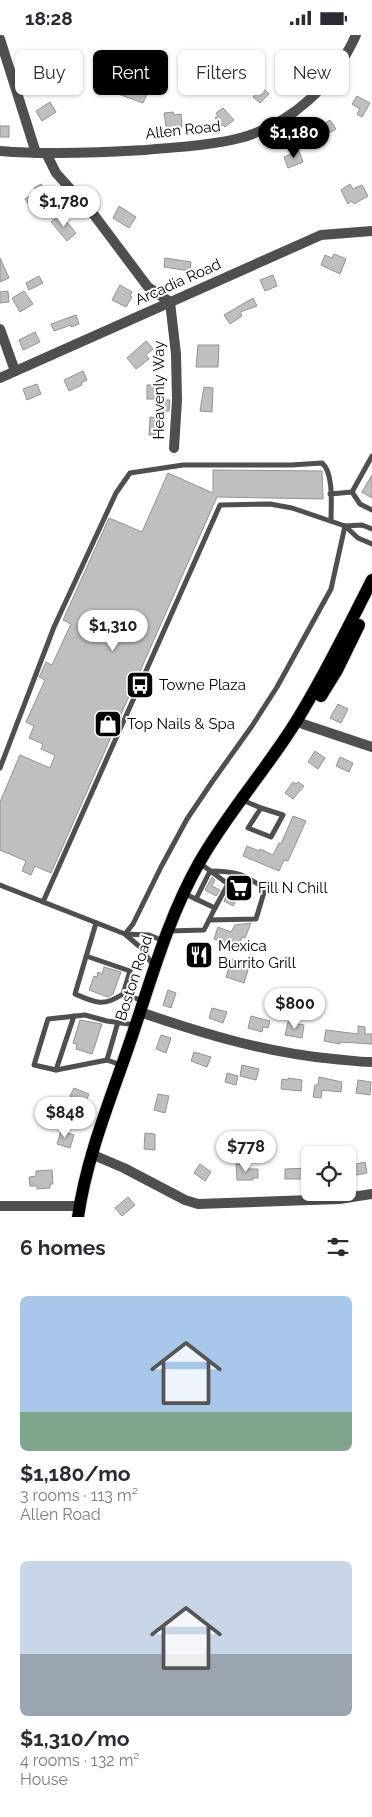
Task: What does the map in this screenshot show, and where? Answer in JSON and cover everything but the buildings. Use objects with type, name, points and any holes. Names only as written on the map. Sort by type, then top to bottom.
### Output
[{"type":"main road","name":"Boston Road","points":[[78,1212],[91,1154],[165,936],[183,893],[199,863],[296,722],[316,689],[372,580]]},
{"type":"main road","name":"Boston Road","points":[[264,769],[282,751],[303,724],[337,669],[372,599]]},
{"type":"street","name":"Allen Road","points":[[0,151],[87,153],[211,144],[242,137],[286,117],[308,101],[320,90],[339,66],[356,35]]},
{"type":"street","points":[[0,39],[41,153],[56,173],[94,215],[148,287],[170,302]]},
{"type":"street","name":"Arcadia Road","points":[[0,378],[321,235],[372,231]]},
{"type":"street","name":"Heavenly Way","points":[[170,302],[176,354],[174,448]]},
{"type":"street","points":[[0,329],[15,371]]},
{"type":"street","points":[[303,724],[372,747]]},
{"type":"street","points":[[142,1006],[215,1036],[276,1052],[372,1062]]},
{"type":"street","points":[[91,1154],[124,1168],[184,1200],[198,1204],[339,1199],[372,1194]]},
{"type":"street","points":[[0,1206],[78,1212]]},
{"type":"lane","points":[[352,492],[372,456]]},
{"type":"lane","points":[[0,768],[54,627],[116,493],[130,473],[183,465],[291,465],[322,463],[327,467],[330,476],[331,520]]},
{"type":"lane","points":[[330,494],[352,492]]},
{"type":"lane","points":[[352,492],[360,504],[372,510]]},
{"type":"lane","points":[[43,902],[220,505],[270,504],[292,508],[331,520],[344,526],[358,538],[372,544]]},
{"type":"lane","points":[[344,526],[362,525],[372,529]]},
{"type":"lane","points":[[125,934],[134,924],[161,867],[187,819],[277,687],[331,589],[344,526]]},
{"type":"lane","points":[[241,800],[283,815],[271,837],[248,828],[261,808]]},
{"type":"lane","points":[[0,885],[125,934],[165,936],[204,930],[228,883],[199,863]]},
{"type":"lane","points":[[196,899],[210,871]]},
{"type":"lane","points":[[209,920],[256,919],[265,889],[251,879],[233,871],[210,871]]},
{"type":"lane","points":[[183,893],[215,909]]},
{"type":"lane","points":[[86,956],[130,971],[123,994],[111,1002],[94,1002],[74,994],[96,923]]},
{"type":"lane","points":[[125,934],[140,947],[155,967]]},
{"type":"lane","points":[[123,994],[142,1006]]},
{"type":"lane","points":[[122,1065],[107,1060],[56,1070],[34,1065],[48,1019],[85,1015],[136,1025]]},
{"type":"lane","points":[[56,1070],[74,1016]]},
{"type":"lane","points":[[107,1060],[118,1022]]},
{"type":"place","name":"Towne Plaza","points":[[140,685]]},
{"type":"place","name":"Top Nails & Spa","points":[[108,724]]},
{"type":"place","name":"Fill N Chill","points":[[239,888]]},
{"type":"place","name":"Mexica Burrito Grill","points":[[199,955]]}]
